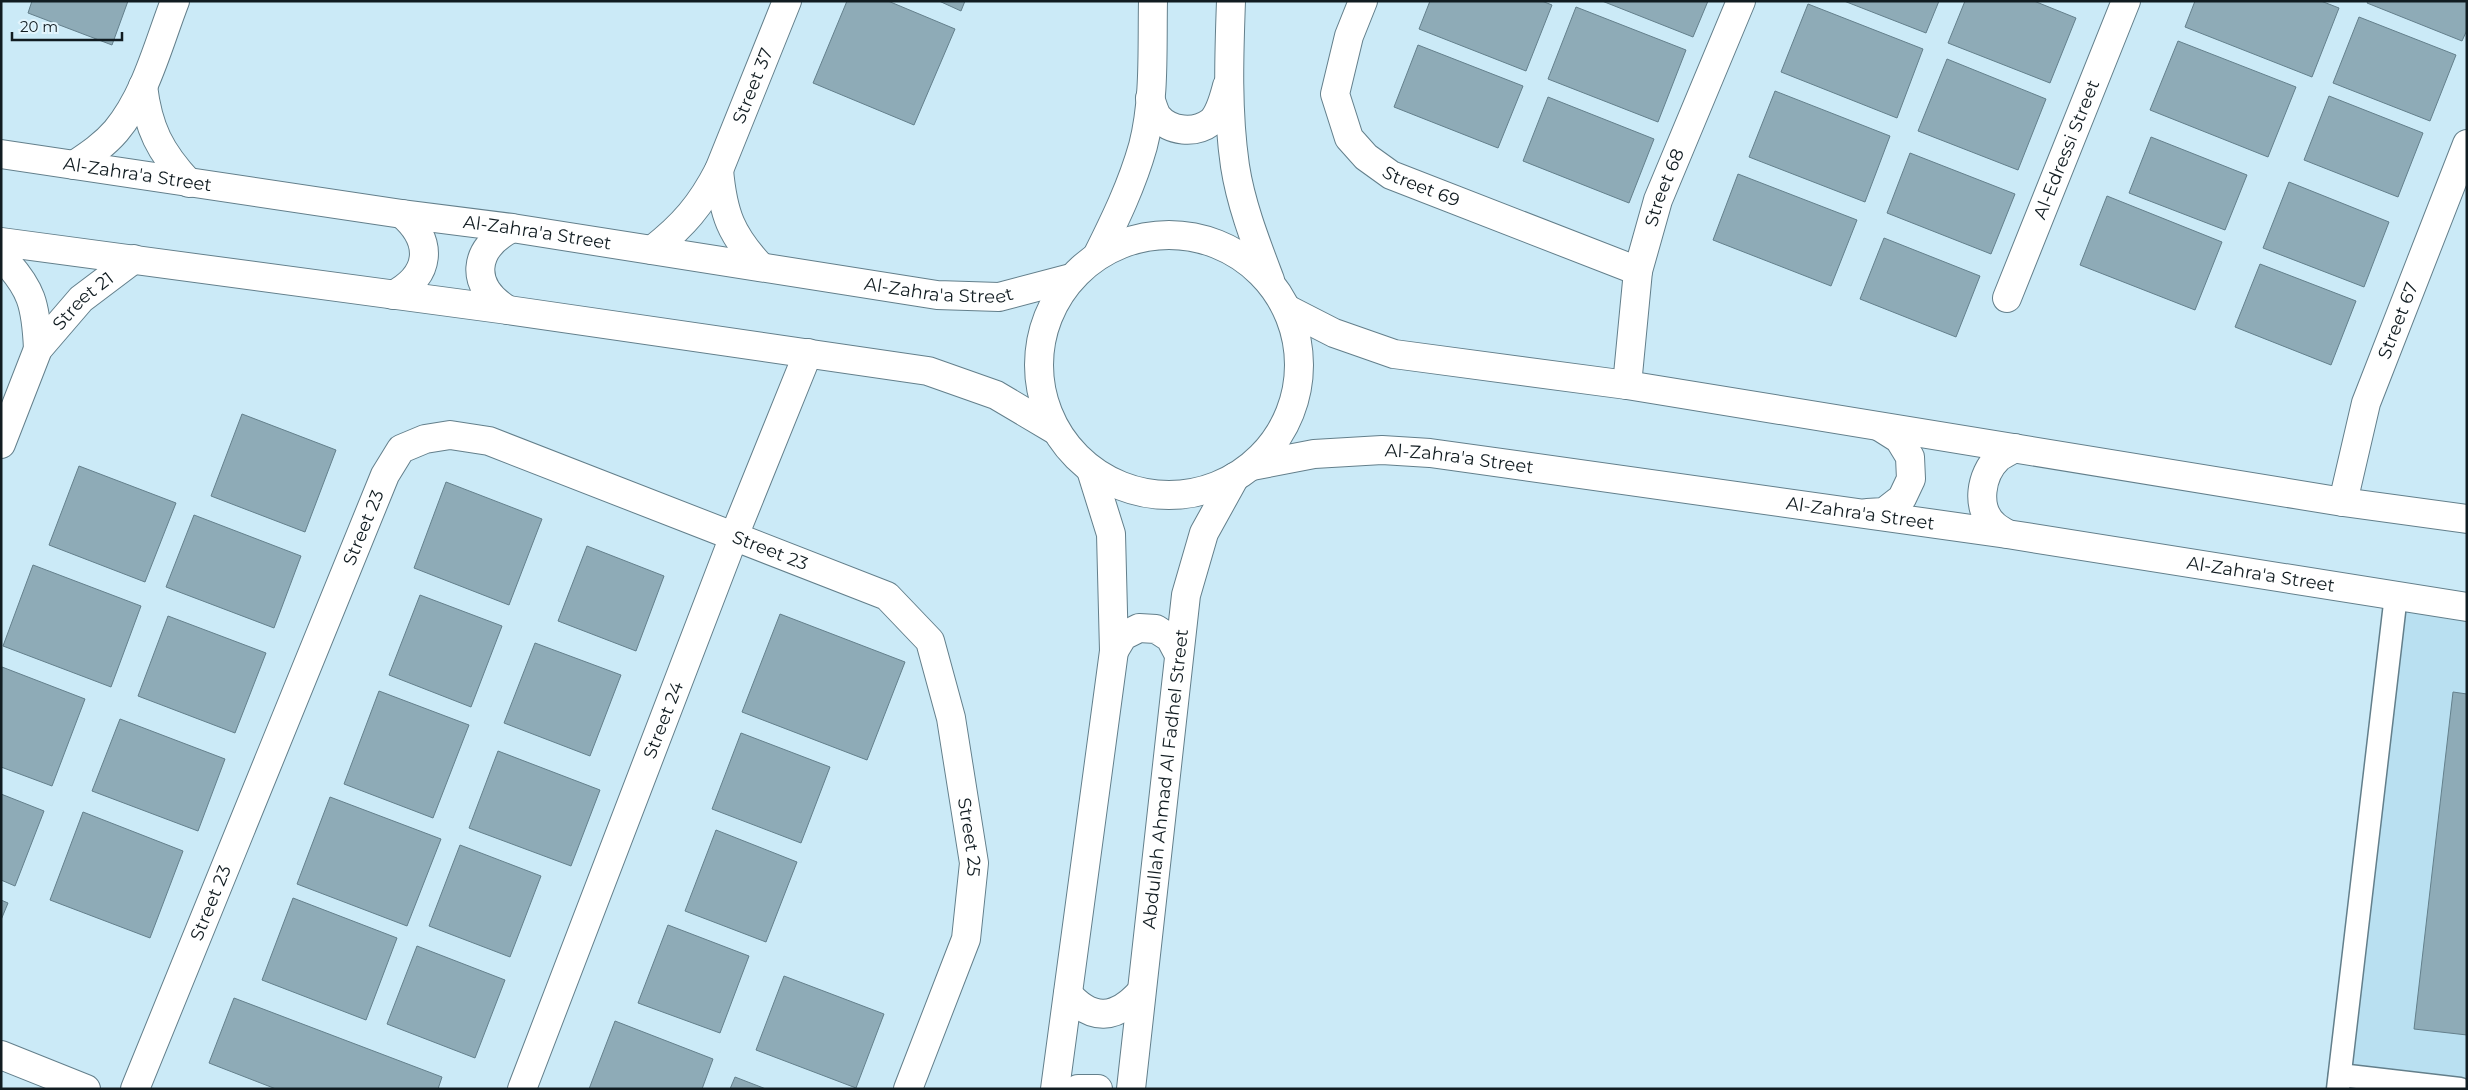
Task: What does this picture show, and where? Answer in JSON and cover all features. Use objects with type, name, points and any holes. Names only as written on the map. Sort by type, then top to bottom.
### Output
[{"type":"street","points":[[74,166],[96,150],[115,132],[131,110],[143,86],[175,1]]},
{"type":"street","name":"Street 37","points":[[652,250],[692,215],[719,170],[787,1]]},
{"type":"street","points":[[1097,256],[1123,206],[1143,145],[1150,98],[1153,1]]},
{"type":"street","points":[[1231,1],[1228,85],[1235,167],[1250,226],[1271,283],[1289,310],[1299,352],[1298,385],[1289,416],[1272,444],[1243,471],[1200,492],[1171,496],[1142,494],[1114,484],[1091,470],[1071,452],[1055,430],[1044,405],[1038,371],[1041,338],[1052,306],[1071,278],[1097,256],[1128,241],[1166,234],[1204,238],[1240,255],[1271,283]]},
{"type":"street","name":"Street 69","points":[[1363,1],[1349,36],[1335,94],[1349,138],[1366,158],[1391,175],[1638,271]]},
{"type":"street","name":"Street 68","points":[[1627,385],[1638,271],[1658,200],[1741,1]]},
{"type":"street","name":"Al-Edressi Street","points":[[2007,298],[2126,1]]},
{"type":"street","points":[[1150,98],[1158,116],[1173,128],[1193,130],[1211,122],[1221,106],[1228,85]]},
{"type":"street","points":[[143,86],[146,114],[156,140],[170,163],[189,183]]},
{"type":"street","name":"Street 67","points":[[2343,502],[2366,404],[2467,144]]},
{"type":"street","name":"Al-Zahra'a Street","points":[[1,154],[402,214],[512,228],[937,295],[999,298],[1071,278]]},
{"type":"street","name":"Street 37","points":[[719,170],[721,196],[728,221],[742,246],[761,267]]},
{"type":"street","points":[[394,295],[409,287],[419,274],[425,257],[423,240],[415,225],[402,214]]},
{"type":"street","points":[[508,310],[493,300],[483,285],[480,268],[485,250],[496,237],[512,228]]},
{"type":"street","points":[[1,242],[508,310],[928,370],[996,395],[1055,430]]},
{"type":"street","name":"Street 21","points":[[1,256],[24,282],[36,314],[38,349]]},
{"type":"street","name":"Street 21","points":[[1,444],[38,349],[81,299],[134,259]]},
{"type":"street","points":[[1289,310],[1334,333],[1394,354],[1627,385],[2343,502],[2467,519]]},
{"type":"street","name":"Street 24","points":[[522,1089],[734,536],[808,353]]},
{"type":"street","points":[[1863,513],[1884,512],[1902,498],[1911,479],[1910,457],[1899,439],[1880,427]]},
{"type":"street","name":"Street 23","points":[[135,1089],[385,475],[401,449],[425,440],[450,435],[489,441],[887,596]]},
{"type":"street","points":[[2007,534],[1993,524],[1985,508],[1982,489],[1987,472],[1999,457],[2015,448]]},
{"type":"street","name":"Al-Zahra'a Street","points":[[1243,471],[1314,454],[1382,450],[1430,453],[2007,534],[2467,607]]},
{"type":"street","points":[[1056,1089],[1114,651],[1111,534],[1091,470]]},
{"type":"street","name":"Abdullah Ahmad Al Fadhel Street","points":[[1130,1089],[1186,595],[1204,533],[1243,471]]},
{"type":"street","name":"Street 25","points":[[887,596],[930,641],[952,718],[974,863],[966,939],[908,1089]]},
{"type":"street","points":[[1114,651],[1123,636],[1139,628],[1156,629],[1170,638],[1178,653]]},
{"type":"street","points":[[1068,994],[1079,1007],[1095,1014],[1112,1013],[1128,1006],[1140,993]]},
{"type":"street","points":[[1,1055],[86,1089]]},
{"type":"street","points":[[1078,1089],[1098,1089]]},
{"type":"lane","points":[[2396,595],[2339,1082],[2460,1089]]},
{"type":"shaded area","points":[[2396,595],[2467,606],[2467,1089],[2338,1089]]},
{"type":"building","points":[[32,1],[128,1],[112,45],[28,13]]},
{"type":"building","points":[[847,1],[888,1],[955,29],[914,125],[813,83]]},
{"type":"building","points":[[939,1],[965,1],[961,11]]},
{"type":"building","points":[[1430,1],[1542,1],[1552,5],[1526,71],[1419,29]]},
{"type":"building","points":[[1602,1],[1708,1],[1693,37]]},
{"type":"building","points":[[1844,1],[1939,1],[1926,33]]},
{"type":"building","points":[[1965,1],[2034,1],[2076,18],[2050,83],[1948,43]]},
{"type":"building","points":[[2195,1],[2321,1],[2339,8],[2312,77],[2185,27]]},
{"type":"building","points":[[2368,1],[2467,1],[2467,30],[2462,41],[2367,3]]},
{"type":"building","points":[[1808,4],[1923,49],[1897,118],[1781,72]]},
{"type":"building","points":[[1576,7],[1686,50],[1658,122],[1548,79]]},
{"type":"building","points":[[2359,17],[2456,55],[2430,121],[2333,83]]},
{"type":"building","points":[[2178,41],[2296,87],[2268,157],[2150,110]]},
{"type":"building","points":[[1418,45],[1523,86],[1498,148],[1394,107]]},
{"type":"building","points":[[1947,59],[2046,99],[2018,170],[1918,131]]},
{"type":"building","points":[[1775,91],[1890,136],[1865,202],[1749,157]]},
{"type":"building","points":[[2329,96],[2423,133],[2398,197],[2304,160]]},
{"type":"building","points":[[1548,97],[1654,139],[1629,203],[1523,161]]},
{"type":"building","points":[[2151,137],[2247,175],[2225,230],[2129,193]]},
{"type":"building","points":[[1910,153],[2015,194],[1991,254],[1887,213]]},
{"type":"building","points":[[1738,174],[1857,220],[1831,286],[1713,240]]},
{"type":"building","points":[[2289,182],[2389,222],[2364,287],[2263,248]]},
{"type":"building","points":[[2107,196],[2222,242],[2195,310],[2080,265]]},
{"type":"building","points":[[1884,238],[1980,276],[1956,337],[1860,299]]},
{"type":"building","points":[[2260,264],[2356,301],[2331,365],[2235,327]]},
{"type":"building","points":[[242,414],[336,450],[305,532],[211,496]]},
{"type":"building","points":[[79,466],[176,503],[145,582],[49,545]]},
{"type":"building","points":[[446,482],[542,519],[509,605],[414,568]]},
{"type":"building","points":[[194,515],[301,556],[274,628],[166,587]]},
{"type":"building","points":[[587,546],[664,576],[636,651],[558,621]]},
{"type":"building","points":[[33,565],[141,606],[111,687],[3,646]]},
{"type":"building","points":[[420,595],[502,626],[471,707],[389,675]]},
{"type":"building","points":[[780,614],[905,662],[867,760],[742,712]]},
{"type":"building","points":[[168,616],[266,653],[235,733],[138,696]]},
{"type":"building","points":[[535,643],[621,675],[590,756],[504,723]]},
{"type":"building","points":[[2,667],[85,699],[52,786],[1,767]]},
{"type":"building","points":[[379,691],[469,725],[433,818],[344,784]]},
{"type":"building","points":[[2453,692],[2467,694],[2467,1035],[2414,1029]]},
{"type":"building","points":[[120,719],[225,759],[198,831],[92,791]]},
{"type":"building","points":[[741,733],[830,767],[801,843],[712,809]]},
{"type":"building","points":[[498,751],[600,790],[571,866],[469,828]]},
{"type":"building","points":[[1,794],[44,811],[15,886],[1,880]]},
{"type":"building","points":[[330,797],[441,839],[407,926],[297,884]]},
{"type":"building","points":[[83,812],[183,851],[150,938],[50,900]]},
{"type":"building","points":[[716,830],[797,862],[766,942],[685,911]]},
{"type":"building","points":[[460,845],[541,876],[510,957],[429,926]]},
{"type":"building","points":[[293,898],[397,938],[366,1020],[262,980]]},
{"type":"building","points":[[1,900],[8,903],[1,920]]},
{"type":"building","points":[[668,925],[749,956],[720,1033],[638,1003]]},
{"type":"building","points":[[417,946],[505,980],[475,1058],[387,1024]]},
{"type":"building","points":[[784,976],[884,1014],[856,1088],[756,1050]]},
{"type":"building","points":[[234,998],[442,1077],[438,1089],[276,1089],[209,1063]]},
{"type":"building","points":[[615,1021],[713,1059],[702,1089],[589,1089]]},
{"type":"building","points":[[735,1077],[766,1089],[730,1089]]}]
